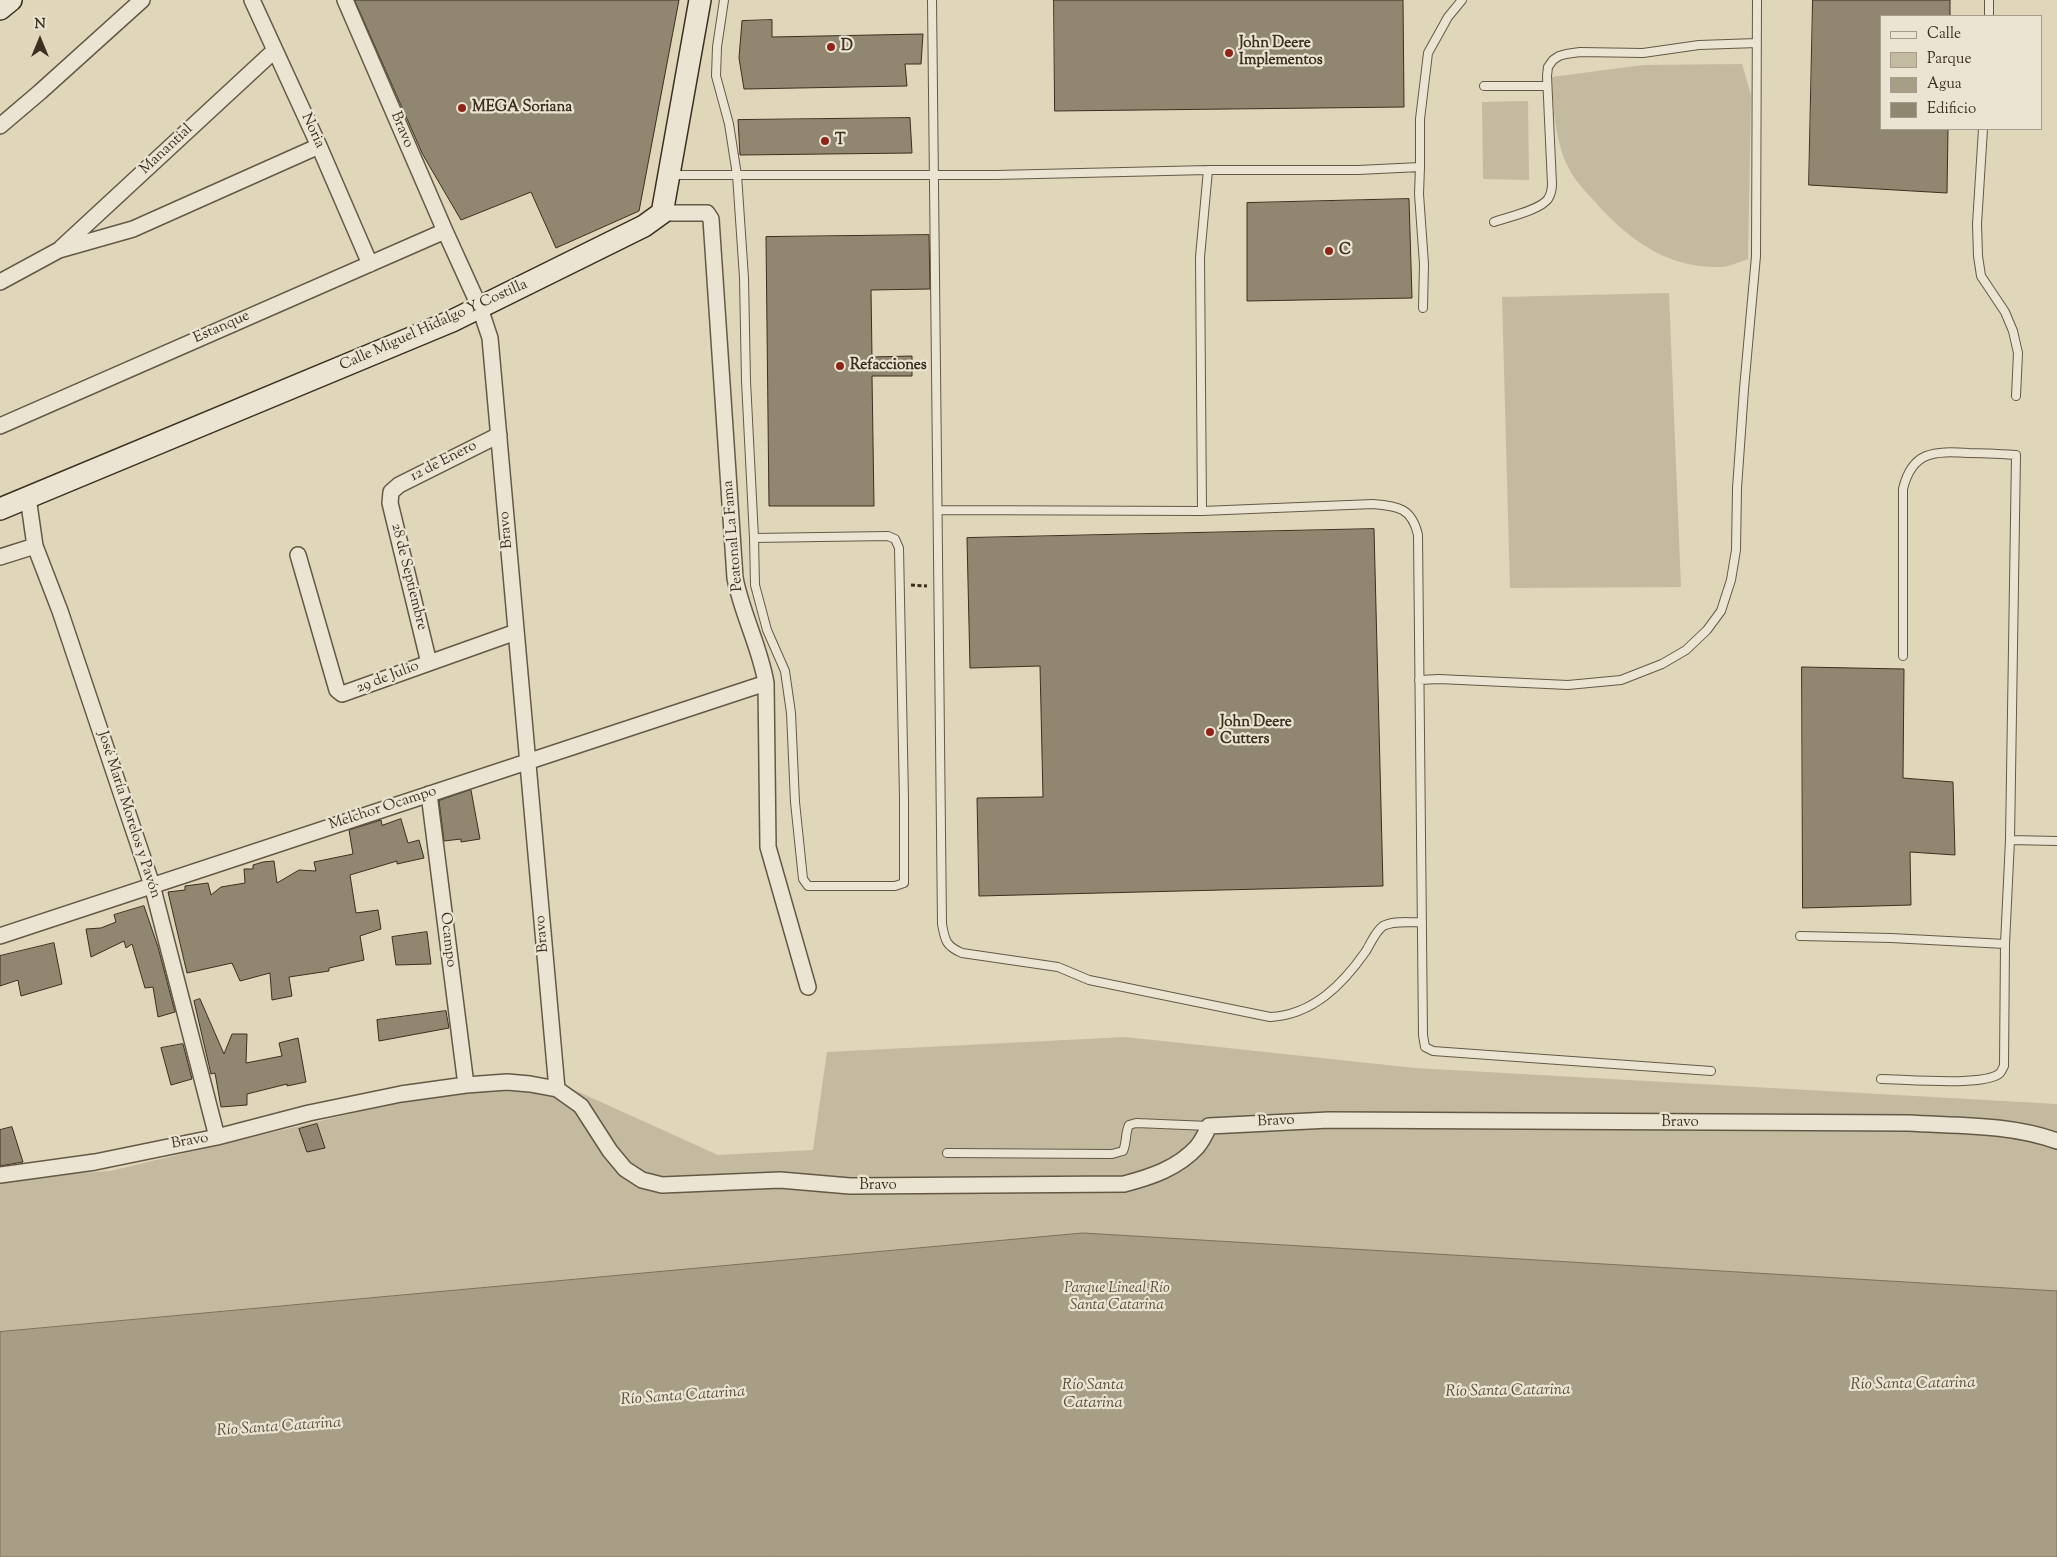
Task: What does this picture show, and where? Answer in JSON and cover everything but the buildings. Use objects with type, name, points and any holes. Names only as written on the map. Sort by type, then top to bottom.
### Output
[{"type":"street","points":[[0,9],[11,0]]},
{"type":"street","points":[[0,126],[142,0]]},
{"type":"street","name":"Noria","points":[[252,0],[319,146],[370,264]]},
{"type":"street","name":"Bravo","points":[[345,0],[480,308],[490,338],[557,1089]]},
{"type":"street","points":[[662,213],[700,0]]},
{"type":"street","name":"Manantial","points":[[59,250],[275,50]]},
{"type":"street","name":"Manantial","points":[[0,282],[59,250],[133,228],[319,146]]},
{"type":"street","name":"Calle Miguel Hidalgo Y Costilla","points":[[0,509],[480,308],[644,226],[662,213]]},
{"type":"street","name":"Peatonal La Fama","points":[[662,213],[707,213],[711,219],[735,578],[738,596],[761,658],[766,683],[768,847],[808,987]]},
{"type":"street","name":"Estanque","points":[[0,426],[445,231]]},
{"type":"street","name":"12 de Enero","points":[[391,492],[399,485],[498,435]]},
{"type":"street","name":"28 de Septiembre","points":[[391,492],[390,503],[428,663]]},
{"type":"street","name":"José María Morelos y Pavón","points":[[28,497],[35,546],[60,611],[152,885],[217,1137]]},
{"type":"street","points":[[0,557],[35,546]]},
{"type":"street","name":"29 de Julio","points":[[298,555],[338,692],[345,695],[516,632]]},
{"type":"street","name":"Melchor Ocampo","points":[[0,936],[766,683]]},
{"type":"street","name":"Ocampo","points":[[429,794],[466,1085]]},
{"type":"street","name":"Bravo","points":[[0,1175],[95,1162],[217,1137],[309,1113],[401,1094],[466,1085],[507,1082],[557,1089],[581,1106],[610,1151],[625,1170],[642,1180],[662,1185],[780,1180],[850,1186],[1124,1184],[1154,1175],[1176,1164],[1198,1146],[1209,1126],[1329,1120],[1908,1123],[1997,1128],[2034,1133],[2057,1141]]},
{"type":"street","points":[[2034,1133],[2057,1133]]},
{"type":"lane","points":[[724,0],[717,47],[716,76],[729,124],[737,175],[744,278],[746,382],[756,585],[767,630],[785,671],[803,879],[806,884],[895,886],[902,884],[905,878],[900,585],[899,548],[895,538],[891,536],[754,538]]},
{"type":"lane","points":[[932,0],[942,924],[944,936],[950,947],[962,953],[1058,967],[1089,980],[1270,1016],[1283,1016],[1294,1014],[1326,995],[1348,976],[1377,932],[1384,926],[1393,923],[1422,922]]},
{"type":"lane","points":[[1422,308],[1424,264],[1419,194],[1420,119],[1428,53],[1448,17],[1462,0]]},
{"type":"lane","points":[[1419,680],[1440,679],[1568,685],[1621,680],[1662,664],[1686,650],[1707,630],[1722,611],[1731,580],[1736,550],[1737,488],[1756,256],[1757,0]]},
{"type":"lane","points":[[1989,0],[1989,15]]},
{"type":"lane","points":[[1494,222],[1537,208],[1547,201],[1551,194],[1548,67],[1560,56],[1580,52],[1643,53],[1699,45],[1757,43]]},
{"type":"lane","points":[[1484,86],[1547,86]]},
{"type":"lane","points":[[1983,130],[1977,224],[1978,256],[1981,276],[2005,312],[2013,331],[2018,353],[2016,396]]},
{"type":"lane","points":[[670,174],[934,175],[1208,170],[1358,170],[1420,167]]},
{"type":"lane","points":[[1202,511],[1200,257],[1208,170]]},
{"type":"lane","points":[[1881,1079],[1973,1082],[1989,1079],[2000,1074],[2004,1066],[2004,944],[2010,840],[2016,455],[1942,451],[1928,454],[1915,462],[1907,475],[1903,489],[1903,656]]},
{"type":"lane","points":[[938,510],[1202,511],[1373,504],[1399,508],[1406,512],[1414,522],[1418,535],[1422,1035],[1425,1046],[1428,1049],[1712,1071]]},
{"type":"lane","points":[[2010,840],[2057,841]]},
{"type":"lane","points":[[1800,936],[1909,938],[2004,944]]},
{"type":"lane","points":[[947,1153],[1112,1154],[1123,1151],[1127,1130],[1130,1125],[1136,1123],[1209,1126]]},
{"type":"path","points":[[900,585],[939,586]]},
{"type":"green space","points":[[1742,64],[1751,95],[1748,259],[1722,267],[1685,263],[1668,258],[1637,240],[1609,217],[1572,174],[1558,140],[1554,114],[1552,77],[1643,65]]},
{"type":"green space","points":[[1528,101],[1529,180],[1483,179],[1482,102]]},
{"type":"green space","points":[[1669,293],[1681,587],[1510,588],[1502,297]]},
{"type":"green space","name":"Río Santa Catarina","points":[[1125,1037],[1415,1068],[2057,1104],[2057,1557],[0,1557],[0,1178],[110,1171],[413,1099],[561,1084],[718,1155],[813,1150],[827,1052]]},
{"type":"water","name":"Río Santa Catarina","points":[[1083,1233],[2057,1291],[2057,1557],[0,1557],[0,1332]]},
{"type":"place","name":"D","points":[[831,47]]},
{"type":"place","name":"John Deere Implementos","points":[[1229,53]]},
{"type":"place","name":"MEGA Soriana","points":[[462,108]]},
{"type":"place","name":"T","points":[[825,141]]},
{"type":"place","name":"C","points":[[1329,251]]},
{"type":"place","name":"Refacciones","points":[[840,366]]},
{"type":"place","name":"John Deere Cutters","points":[[1210,732]]},
{"type":"park label","name":"Parque Lineal Río Santa Catarina","points":[[1117,1298]]}]
